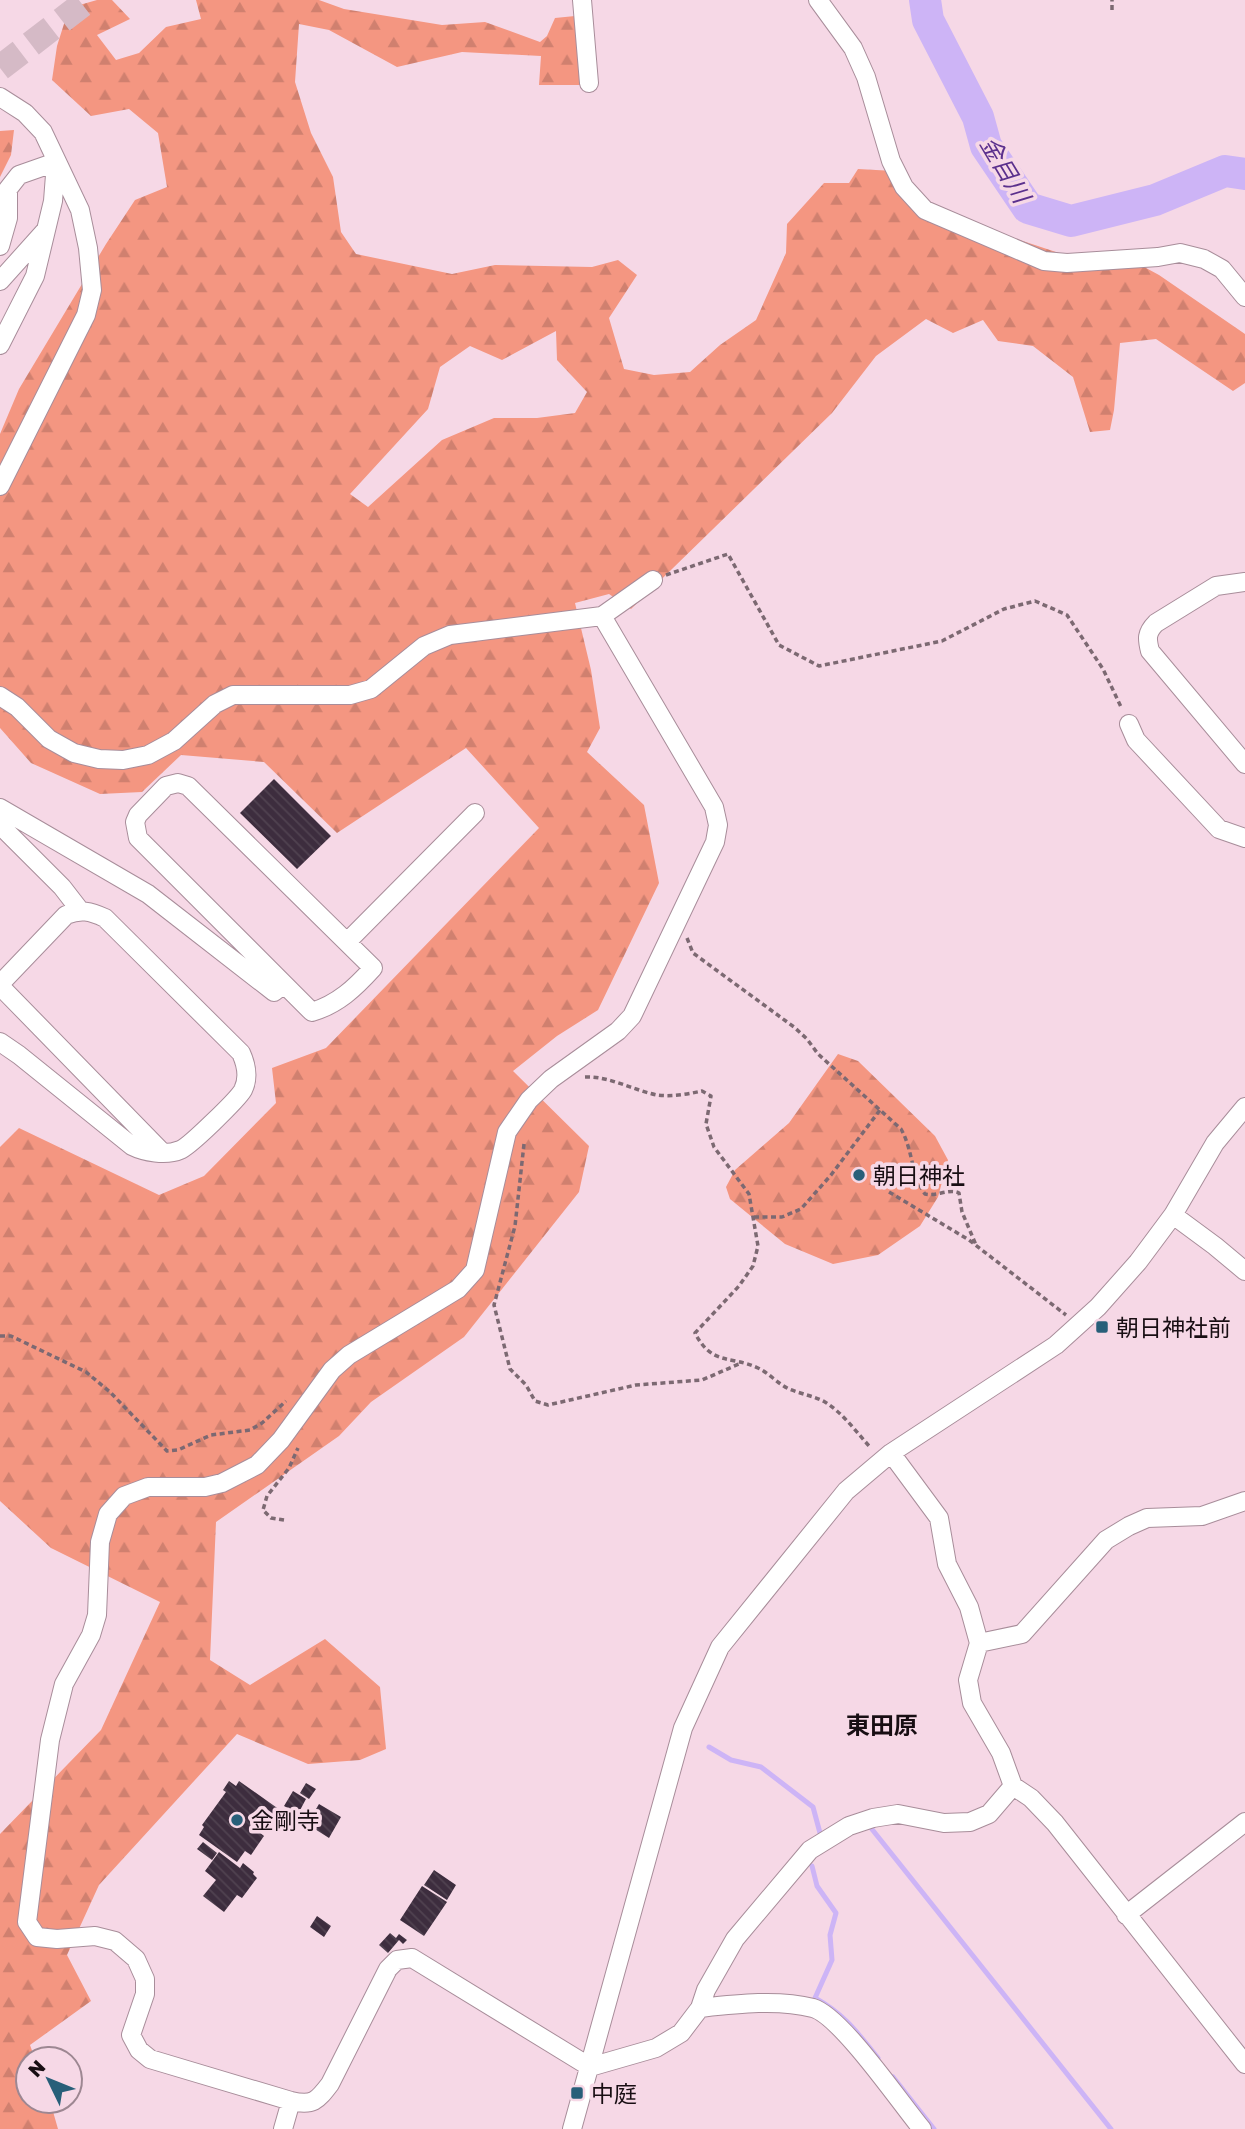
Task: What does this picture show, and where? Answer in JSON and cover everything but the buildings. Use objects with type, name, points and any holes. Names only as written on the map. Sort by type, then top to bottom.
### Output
[{"type":"street","points":[[582,0],[589,83]]},
{"type":"street","points":[[818,0],[853,48],[866,77],[891,161],[904,187],[926,210],[1044,261],[1067,263],[1180,253],[1192,256],[1222,269],[1245,297]]},
{"type":"street","points":[[0,97],[25,113],[43,132],[80,210],[88,248],[92,290],[86,315],[0,486]]},
{"type":"street","points":[[0,345],[35,276],[53,201],[56,162]]},
{"type":"street","points":[[0,246],[8,218],[8,190],[19,176],[56,162]]},
{"type":"street","points":[[0,281],[47,229]]},
{"type":"street","points":[[0,696],[17,707],[48,739],[74,753],[100,760],[122,760],[148,755],[174,741],[215,704],[233,695],[350,695],[372,689],[424,646],[450,635],[602,616],[653,580]]},
{"type":"street","points":[[1245,582],[1216,586],[1156,623],[1147,638],[1150,651],[1245,764]]},
{"type":"street","points":[[602,616],[714,807],[718,825],[715,842],[632,1016],[618,1031],[551,1079],[529,1100],[507,1132],[475,1270],[458,1289],[349,1355],[332,1370],[281,1440],[257,1465],[222,1483],[205,1487],[148,1487],[124,1496],[108,1514],[100,1542],[97,1615],[91,1635],[64,1684],[50,1740],[27,1922],[37,1937],[57,1939],[95,1936],[115,1941],[136,1959],[145,1979],[145,1994],[131,2035],[139,2050],[150,2059],[291,2101],[304,2104],[318,2100],[330,2084],[388,1969],[397,1960],[412,1958],[590,2067],[656,2048],[681,2033],[700,2008],[706,1990],[735,1939],[810,1850],[849,1826],[873,1818],[898,1814],[944,1823],[971,1822],[989,1814],[1013,1786]]},
{"type":"street","points":[[1129,724],[1136,740],[1219,829],[1245,838]]},
{"type":"street","points":[[177,783],[188,786],[373,968],[353,991],[323,1009],[312,1012],[284,984],[138,838],[135,822],[138,815],[166,786],[177,783]]},
{"type":"street","points":[[0,808],[148,894],[274,992],[284,984]]},
{"type":"street","points":[[347,942],[475,813]]},
{"type":"street","points":[[0,825],[62,887],[79,909],[105,918],[241,1053],[246,1065],[243,1090],[180,1151],[143,1151],[132,1146],[0,1042]]},
{"type":"street","points":[[79,909],[66,915],[0,985],[162,1152]]},
{"type":"street","points":[[572,2129],[683,1728],[720,1647],[846,1491],[887,1457],[1056,1345],[1080,1325],[1138,1262],[1173,1215],[1215,1143],[1245,1107]]},
{"type":"street","points":[[1173,1215],[1215,1245],[1245,1271]]},
{"type":"street","points":[[887,1457],[939,1518],[947,1564],[969,1607],[979,1643],[968,1680],[972,1703],[1001,1753],[1013,1786],[1031,1798],[1055,1823],[1245,2064]]},
{"type":"street","points":[[979,1643],[1022,1634],[1106,1540],[1129,1526],[1147,1518],[1202,1516],[1245,1501]]},
{"type":"street","points":[[1126,1915],[1245,1822]]},
{"type":"street","points":[[700,2008],[779,2004],[816,2009],[852,2042],[922,2129]]},
{"type":"street","points":[[283,2129],[291,2101]]},
{"type":"path","points":[[1112,0],[1112,10]]},
{"type":"path","points":[[653,580],[728,554],[779,645],[819,666],[942,641],[1004,608],[1035,601],[1067,615],[1103,669],[1129,724]]},
{"type":"path","points":[[682,911],[690,921],[687,939],[694,953],[794,1027],[818,1054],[901,1129],[908,1142],[917,1183],[925,1194],[933,1196],[954,1191],[959,1193],[962,1212],[976,1245]]},
{"type":"path","points":[[551,1079],[596,1077],[659,1095],[684,1095],[702,1091],[711,1096],[706,1124],[714,1147],[749,1195],[758,1246],[753,1266],[740,1286],[695,1334],[701,1345],[714,1357],[759,1368],[791,1390],[824,1402],[887,1457]]},
{"type":"path","points":[[754,1217],[782,1217],[801,1209],[831,1175],[880,1110]]},
{"type":"path","points":[[524,1142],[515,1226],[494,1305],[510,1369],[526,1385],[535,1401],[548,1405],[636,1385],[702,1380],[740,1364]]},
{"type":"path","points":[[889,1192],[976,1245],[1080,1325]]},
{"type":"path","points":[[0,1336],[10,1336],[86,1372],[110,1392],[166,1451],[178,1450],[211,1435],[250,1430],[300,1392],[310,1399]]},
{"type":"path","points":[[284,1520],[271,1518],[263,1510],[267,1496],[289,1468],[298,1446]]},
{"type":"green space","points":[[97,0],[112,0],[130,19],[97,35],[116,60],[139,53],[166,27],[201,19],[196,0],[319,0],[344,9],[442,25],[485,22],[540,42],[547,36],[555,18],[575,16],[582,85],[539,85],[541,56],[462,52],[397,67],[329,30],[299,24],[295,82],[311,133],[333,177],[341,232],[356,254],[452,274],[495,265],[592,267],[618,260],[637,275],[609,318],[624,369],[654,375],[690,372],[720,345],[756,320],[786,253],[787,224],[824,183],[849,183],[858,169],[894,171],[906,202],[1062,254],[1122,255],[1159,275],[1245,334],[1245,383],[1233,391],[1156,339],[1120,343],[1110,430],[1090,432],[1073,377],[1033,346],[998,341],[983,320],[953,333],[926,319],[876,356],[832,413],[631,609],[609,594],[575,603],[591,670],[600,728],[587,752],[644,805],[659,883],[598,1010],[557,1036],[513,1071],[589,1146],[579,1192],[464,1337],[371,1402],[339,1436],[216,1522],[210,1660],[250,1685],[325,1639],[380,1687],[386,1749],[360,1760],[308,1764],[237,1734],[99,1885],[67,1955],[91,2001],[30,2045],[14,2045],[14,2115],[54,2115],[58,2129],[0,2129],[0,1834],[101,1730],[160,1602],[51,1548],[0,1501],[0,1147],[19,1128],[159,1195],[204,1176],[276,1103],[272,1068],[326,1048],[539,828],[466,748],[337,833],[264,762],[181,755],[142,792],[100,794],[31,763],[0,728],[0,434],[19,389],[135,200],[167,187],[158,133],[129,109],[91,116],[52,80],[57,46],[69,8]],"holes":[[[556,331],[557,360],[587,392],[575,413],[537,418],[494,418],[442,440],[368,507],[350,494],[428,409],[440,367],[470,346],[502,360]]]},
{"type":"green space","points":[[14,130],[11,155],[0,177],[0,131]]},
{"type":"green space","points":[[838,1054],[858,1061],[935,1136],[948,1160],[938,1197],[920,1226],[878,1255],[833,1264],[785,1244],[730,1199],[726,1187],[735,1170],[789,1123]]},
{"type":"waterway","name":"金目川","points":[[925,0],[928,20],[978,117],[986,146],[1028,208],[1071,221],[1155,200],[1225,171],[1245,174]]},
{"type":"waterway","points":[[709,1747],[731,1760],[761,1767],[813,1807],[820,1833]]},
{"type":"waterway","points":[[871,1828],[1111,2129]]},
{"type":"waterway","points":[[812,1866],[817,1886],[836,1913],[830,1935],[832,1960],[815,1998],[842,2017],[878,2058]]},
{"type":"waterway","points":[[893,2077],[934,2129]]},
{"type":"tunnel","points":[[0,68],[88,0]]},
{"type":"place","name":"朝日神社","points":[[859,1175]]},
{"type":"place","name":"朝日神社前","points":[[1102,1327]]},
{"type":"place","name":"金剛寺","points":[[237,1820]]},
{"type":"place","name":"中庭","points":[[577,2093]]},
{"type":"district","name":"東田原","points":[[882,1724]]}]
